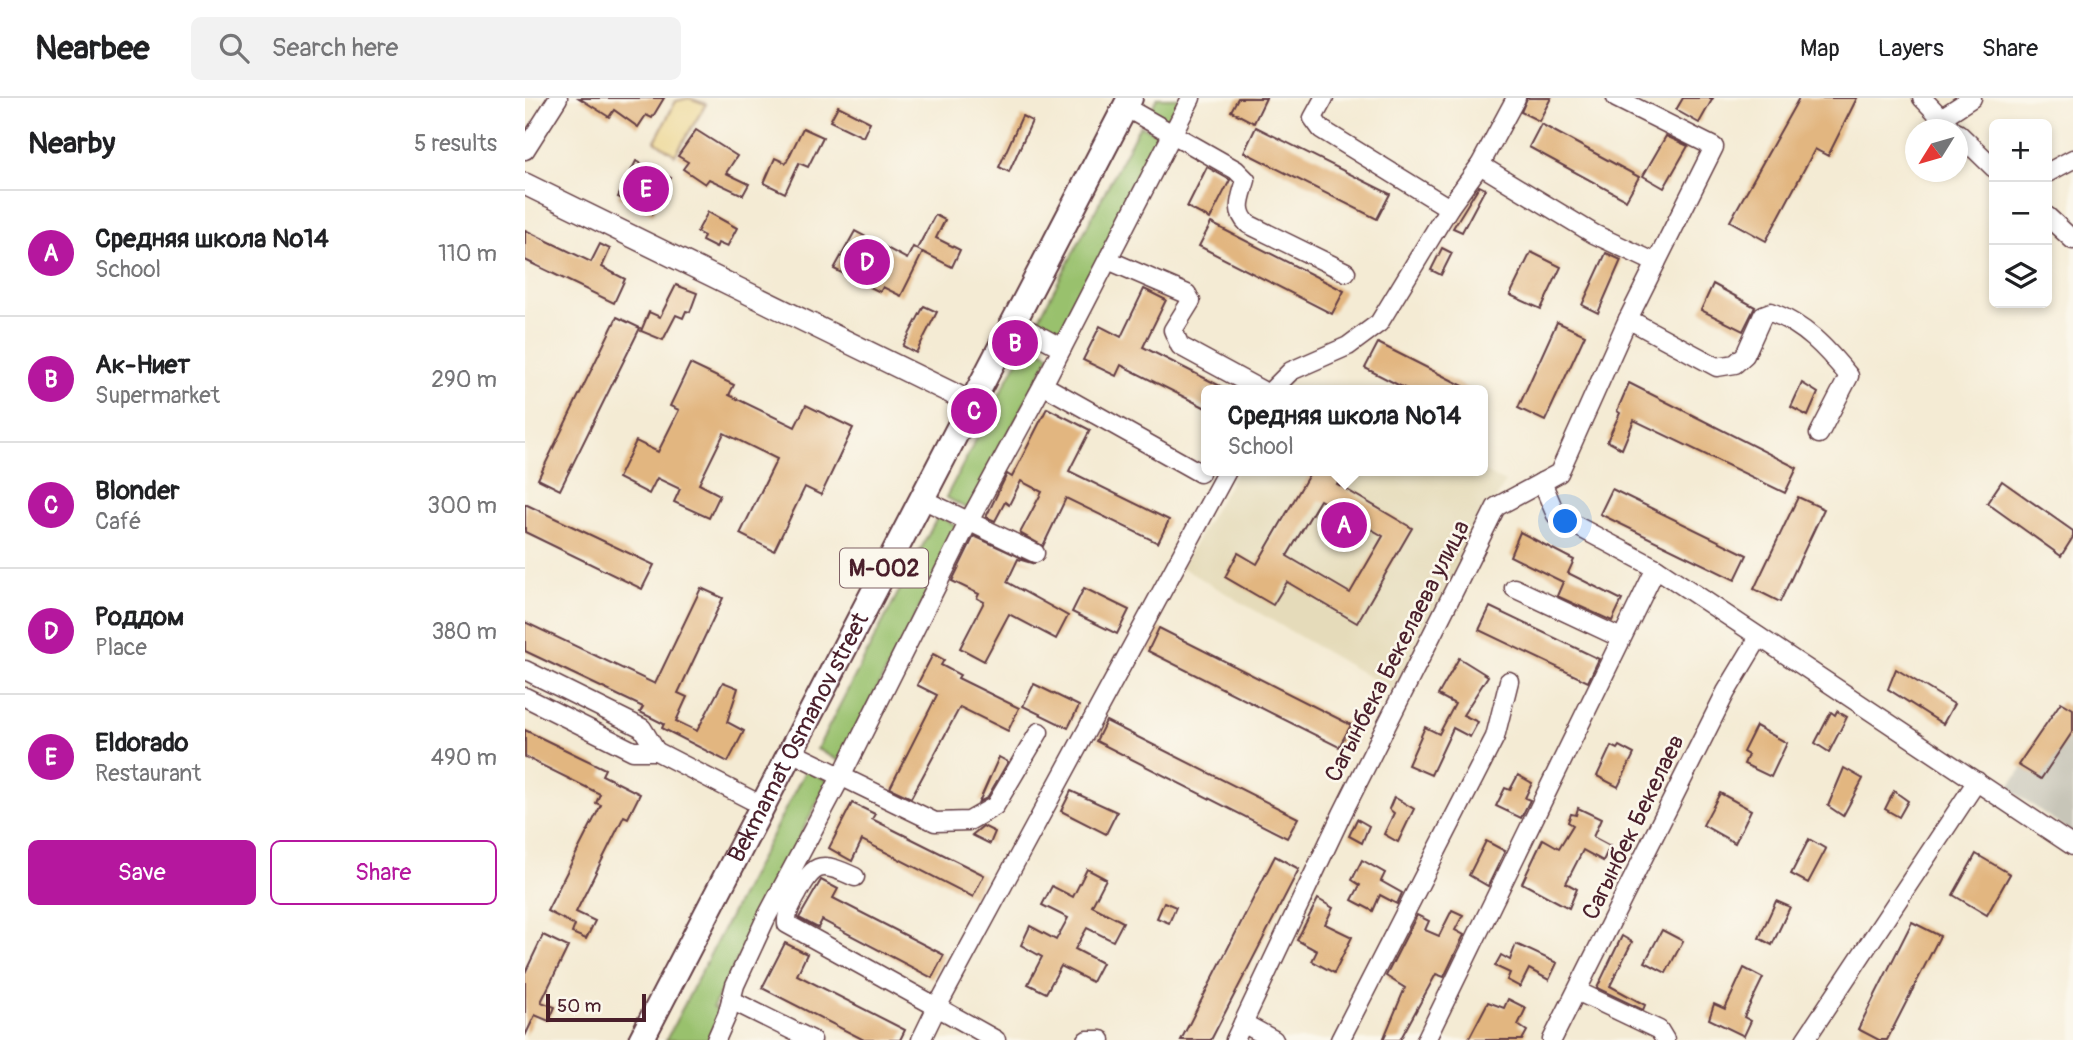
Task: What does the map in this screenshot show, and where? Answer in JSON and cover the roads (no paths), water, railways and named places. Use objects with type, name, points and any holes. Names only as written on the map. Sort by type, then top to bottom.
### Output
[{"type":"highway","name":"Bekmamat Osmanov street","points":[[641,1040],[1012,321],[1128,103]]},
{"type":"main road","points":[[525,184],[970,402]]},
{"type":"street","points":[[525,150],[558,98]]},
{"type":"street","points":[[716,1040],[735,985],[766,918],[841,777],[969,521],[1043,386],[1191,98]]},
{"type":"street","points":[[1324,98],[1313,118],[1321,128],[1449,208]]},
{"type":"street","points":[[1277,385],[1291,371],[1348,346],[1379,323],[1449,208],[1480,165],[1517,98]]},
{"type":"street","name":"Сагынбека Бекелаева улица","points":[[1235,1040],[1364,769],[1496,507],[1559,473],[1628,319],[1714,147],[1616,98]]},
{"type":"street","points":[[1921,98],[1942,119]]},
{"type":"street","points":[[1952,119],[1972,98]]},
{"type":"street","points":[[1128,103],[1236,170],[1246,180],[1238,206],[1239,215],[1248,224],[1346,272]]},
{"type":"street","points":[[1968,143],[1989,163]]},
{"type":"street","points":[[2052,170],[2073,159]]},
{"type":"street","points":[[1480,165],[1594,234],[1656,263]]},
{"type":"street","points":[[2052,221],[2073,240]]},
{"type":"street","points":[[1108,260],[1187,294],[1191,301],[1173,330],[1180,346],[1252,385]]},
{"type":"street","points":[[1628,319],[1717,367],[1735,364],[1745,355],[1763,315],[1771,312],[1793,320],[1825,346],[1849,376],[1819,434]]},
{"type":"street","points":[[1012,321],[1062,348]]},
{"type":"street","points":[[1043,386],[1201,472]]},
{"type":"street","points":[[921,1040],[1224,476]]},
{"type":"street","points":[[1542,482],[1556,515],[1656,568],[2073,846]]},
{"type":"street","points":[[921,498],[1035,553]]},
{"type":"street","points":[[1426,1040],[1656,568]]},
{"type":"street","points":[[1514,588],[1621,638]]},
{"type":"street","name":"Сагынбек Бекелаев","points":[[1552,1040],[1579,992],[1726,692],[1759,637]]},
{"type":"street","points":[[525,670],[642,728],[656,751]]},
{"type":"street","points":[[1340,1040],[1495,737],[1509,681]]},
{"type":"street","points":[[525,697],[633,751],[656,751],[761,805]]},
{"type":"street","points":[[789,751],[935,822],[969,821],[995,806],[1039,732]]},
{"type":"street","points":[[1805,1040],[1977,781]]},
{"type":"street","points":[[855,877],[831,866],[819,866],[808,873],[786,916],[787,924],[996,1040]]},
{"type":"street","points":[[1579,992],[1658,1030],[1665,1040]]},
{"type":"street","points":[[731,1000],[811,1040]]},
{"type":"street","points":[[1243,1023],[1274,1040]]},
{"type":"street","points":[[1087,1040],[1101,1040]]},
{"type":"place","name":"Eldorado","points":[[646,189]]},
{"type":"place","name":"Роддом","points":[[867,262]]},
{"type":"place","name":"Ак-Ниет","points":[[1015,343]]},
{"type":"place","name":"Blonder","points":[[974,411]]},
{"type":"place","name":"Средняя школа №14","points":[[1344,525]]}]
